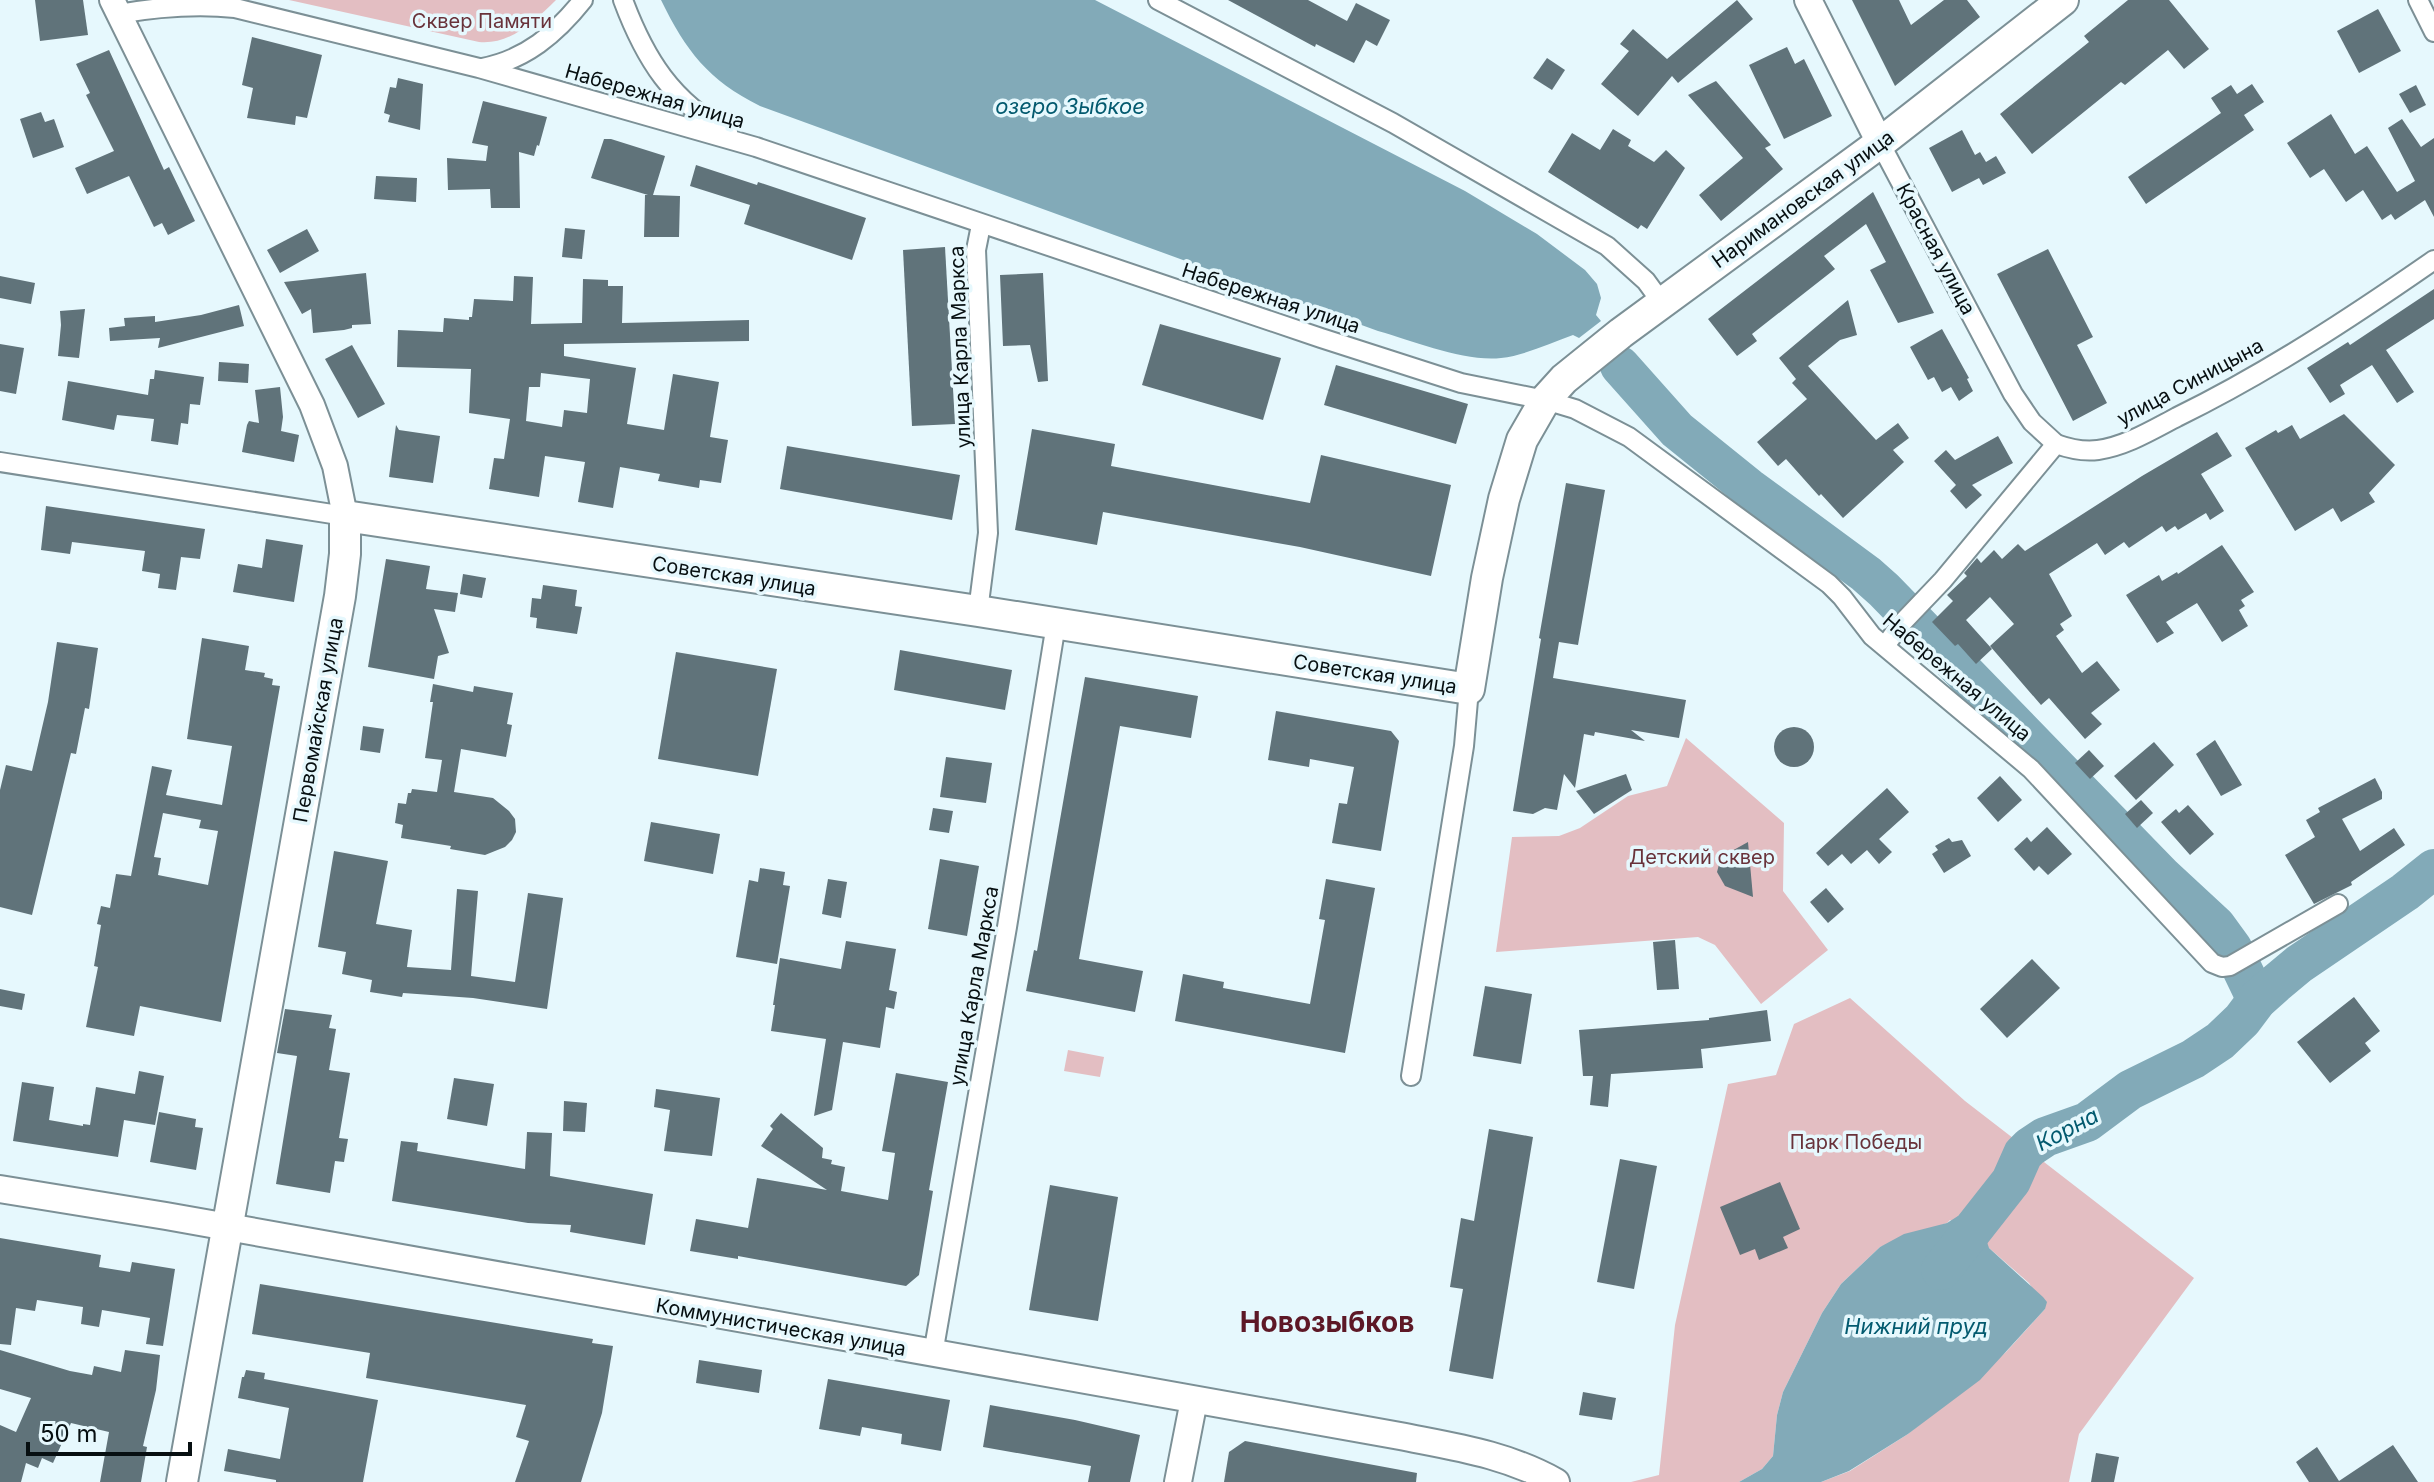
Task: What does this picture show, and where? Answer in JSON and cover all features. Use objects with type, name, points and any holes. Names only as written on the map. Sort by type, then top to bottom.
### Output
[{"type":"main road","name":"Красная улица","points":[[1808,0],[1880,143]]},
{"type":"main road","name":"Наримановская улица","points":[[1469,689],[1487,578],[1507,488],[1522,440],[1545,400],[1580,365],[1880,143],[2063,0]]},
{"type":"main road","name":"Советская улица","points":[[345,516],[1469,689]]},
{"type":"main road","name":"Первомайская улица","points":[[182,1482],[340,596],[345,516]]},
{"type":"main road","name":"Коммунистическая улица","points":[[0,1189],[1480,1452],[1507,1459],[1556,1482]]},
{"type":"main road","points":[[1178,1482],[1194,1400]]},
{"type":"street","points":[[479,68],[505,63],[528,52],[553,32],[583,0]]},
{"type":"street","points":[[623,0],[645,51],[674,93],[706,119],[756,147]]},
{"type":"street","points":[[1158,0],[1393,123],[1607,246],[1646,281],[1662,303]]},
{"type":"street","points":[[2418,0],[2434,32]]},
{"type":"street","name":"Набережная улица","points":[[115,7],[202,5],[235,8],[479,68],[756,147],[981,225],[1461,383],[1575,409],[1602,421],[1646,449],[1829,584],[1862,625],[2031,769],[2212,963],[2230,966],[2338,904]]},
{"type":"street","name":"Первомайская улица","points":[[115,7],[312,405],[335,466],[345,516]]},
{"type":"street","name":"Красная улица","points":[[1880,143],[2013,394],[2032,422],[2056,444]]},
{"type":"street","name":"улица Карла Маркса","points":[[978,611],[988,533],[976,250],[981,225]]},
{"type":"street","name":"улица Синицына","points":[[2056,444],[2085,451],[2100,450],[2134,439],[2231,390],[2434,260]]},
{"type":"street","points":[[1885,646],[2056,444]]},
{"type":"street","name":"Советская улица","points":[[0,462],[345,516]]},
{"type":"street","name":"улица Карла Маркса","points":[[933,1354],[1056,624]]},
{"type":"street","points":[[1411,1076],[1464,746],[1469,689]]},
{"type":"green space","name":"Сквер Памяти","points":[[289,0],[556,0],[511,36],[479,42]]},
{"type":"green space","name":"Детский сквер","points":[[1686,738],[1784,823],[1783,891],[1828,950],[1761,1004],[1715,945],[1698,937],[1496,952],[1512,837],[1559,836],[1580,828],[1628,796],[1667,786]]},
{"type":"green space","name":"Парк Победы","points":[[1850,998],[1965,1101],[2194,1278],[2079,1434],[2069,1482],[1821,1482],[1850,1471],[1908,1434],[2006,1352],[2045,1309],[2029,1283],[1989,1248],[1950,1220],[1880,1247],[1841,1284],[1822,1313],[1783,1392],[1773,1456],[1762,1469],[1739,1482],[1631,1482],[1659,1475],[1675,1325],[1728,1084],[1776,1075],[1794,1024]]},
{"type":"green space","points":[[1068,1050],[1104,1057],[1100,1077],[1064,1071]]},
{"type":"water","name":"озеро Зыбкое","points":[[661,0],[1095,0],[1465,191],[1537,234],[1585,270],[1597,284],[1601,298],[1596,315],[1601,321],[1579,338],[1573,335],[1529,352],[1501,358],[1455,354],[1378,331],[760,106],[726,86],[700,62]]},
{"type":"water","name":"Нижний пруд","points":[[1958,1216],[1986,1239],[1989,1248],[2043,1297],[2047,1302],[2045,1309],[1980,1380],[1908,1434],[1849,1471],[1821,1482],[1739,1482],[1762,1469],[1773,1456],[1783,1392],[1822,1313],[1841,1284],[1880,1247],[1904,1234],[1947,1223]]},
{"type":"building","points":[[35,0],[83,0],[88,35],[40,41]]},
{"type":"building","points":[[1228,0],[1308,0],[1347,21],[1356,3],[1390,20],[1377,46],[1366,40],[1354,63],[1316,44],[1315,47]]},
{"type":"building","points":[[1737,0],[1753,19],[1678,83],[1672,76],[1638,116],[1601,84],[1629,51],[1620,44],[1633,29],[1667,59]]},
{"type":"building","points":[[1852,0],[1899,0],[1911,25],[1944,0],[1967,0],[1980,17],[1895,86]]},
{"type":"building","points":[[2128,0],[2169,0],[2209,49],[2184,69],[2168,50],[2125,85],[2121,82],[2032,154],[2000,114],[2089,42],[2084,36]]},
{"type":"building","points":[[2378,9],[2401,51],[2359,73],[2337,31]]},
{"type":"building","points":[[252,37],[322,55],[307,118],[296,116],[295,125],[247,118],[253,88],[242,85]]},
{"type":"building","points":[[1787,47],[1795,64],[1804,59],[1832,116],[1784,139],[1749,65]]},
{"type":"building","points":[[109,50],[164,170],[169,167],[195,221],[168,235],[162,223],[154,227],[129,176],[87,194],[75,168],[114,151],[86,95],[90,93],[76,64]]},
{"type":"building","points":[[1547,58],[1565,70],[1552,90],[1533,78]]},
{"type":"building","points":[[398,78],[423,84],[420,130],[388,122],[390,115],[384,113],[390,87],[396,88]]},
{"type":"building","points":[[1716,81],[1771,145],[1765,148],[1783,169],[1721,221],[1699,195],[1743,158],[1688,95]]},
{"type":"building","points":[[2252,84],[2264,102],[2244,115],[2254,130],[2146,204],[2128,177],[2221,113],[2211,98],[2231,85],[2237,94]]},
{"type":"building","points":[[2416,85],[2426,105],[2410,113],[2399,94]]},
{"type":"building","points":[[483,101],[547,117],[534,156],[519,152],[520,208],[491,208],[490,189],[448,190],[447,158],[486,161],[488,146],[472,143]]},
{"type":"building","points":[[41,112],[45,122],[54,119],[64,147],[33,158],[20,119]]},
{"type":"building","points":[[2331,114],[2355,154],[2367,146],[2397,192],[2415,181],[2388,128],[2402,119],[2421,147],[2434,138],[2434,217],[2425,200],[2395,220],[2391,214],[2382,220],[2363,190],[2346,202],[2324,169],[2310,178],[2287,143]]},
{"type":"building","points":[[1613,129],[1631,140],[1628,146],[1654,162],[1666,150],[1685,168],[1647,229],[1641,225],[1638,229],[1548,172],[1572,133],[1600,150]]},
{"type":"building","points":[[1962,130],[1975,155],[1980,152],[1986,162],[1996,156],[2006,173],[1983,185],[1979,178],[1952,192],[1929,148]]},
{"type":"building","points":[[604,139],[665,156],[653,195],[680,196],[679,237],[644,237],[645,195],[648,195],[591,178]]},
{"type":"building","points":[[696,165],[866,218],[852,260],[744,224],[750,205],[690,186]]},
{"type":"building","points":[[376,176],[417,178],[416,202],[374,199]]},
{"type":"building","points":[[1873,192],[1934,313],[1898,323],[1870,270],[1886,262],[1866,224],[1824,256],[1835,269],[1752,334],[1757,341],[1737,356],[1708,319]]},
{"type":"building","points":[[565,228],[585,230],[582,259],[562,257]]},
{"type":"building","points":[[307,229],[319,251],[280,273],[267,250]]},
{"type":"building","points":[[945,247],[955,424],[912,426],[903,250]]},
{"type":"building","points":[[2048,249],[2093,337],[2077,345],[2107,403],[2073,421],[1997,274]]},
{"type":"building","points":[[366,273],[371,324],[352,325],[352,328],[344,330],[313,333],[311,309],[302,314],[284,282]]},
{"type":"building","points":[[1043,273],[1048,381],[1038,382],[1030,345],[1003,346],[1000,275]]},
{"type":"building","points":[[0,276],[35,283],[31,304],[0,298]]},
{"type":"building","points":[[514,276],[533,277],[531,324],[582,323],[583,279],[608,280],[608,286],[623,286],[622,323],[749,320],[749,341],[564,344],[564,356],[636,368],[627,424],[664,430],[673,374],[719,382],[710,437],[728,440],[721,483],[700,480],[699,488],[658,481],[660,474],[620,467],[613,508],[578,502],[585,462],[545,456],[539,497],[489,489],[494,458],[504,459],[510,419],[469,413],[471,369],[397,367],[398,330],[443,332],[444,318],[469,320],[472,317],[474,299],[513,301]],"holes":[[[541,373],[590,379],[587,413],[564,410],[562,427],[526,421],[529,387],[540,387]]]},
{"type":"building","points":[[2434,289],[2434,319],[2386,350],[2414,392],[2397,403],[2372,365],[2340,385],[2345,394],[2330,403],[2307,368],[2348,342],[2350,345]]},
{"type":"building","points":[[1848,300],[1857,335],[1840,340],[1808,366],[1876,440],[1898,423],[1909,438],[1893,450],[1904,462],[1843,518],[1786,459],[1778,466],[1757,442],[1807,399],[1792,383],[1796,379],[1779,358]]},
{"type":"building","points":[[239,305],[244,326],[158,348],[160,338],[110,341],[109,328],[125,326],[124,318],[155,316],[155,322]]},
{"type":"building","points":[[85,309],[79,358],[58,356],[60,311]]},
{"type":"building","points":[[1160,324],[1281,358],[1263,420],[1142,385]]},
{"type":"building","points":[[1942,329],[1973,391],[1959,401],[1951,387],[1942,392],[1934,377],[1928,380],[1910,347]]},
{"type":"building","points":[[0,344],[24,348],[16,394],[0,391]]},
{"type":"building","points":[[352,345],[385,404],[358,418],[325,359]]},
{"type":"building","points":[[219,362],[249,364],[248,383],[218,381]]},
{"type":"building","points":[[1336,365],[1468,404],[1456,444],[1324,405]]},
{"type":"building","points":[[155,370],[204,377],[200,405],[190,404],[188,424],[181,423],[178,445],[151,441],[154,419],[117,415],[114,430],[62,420],[68,381],[148,395]]},
{"type":"building","points":[[280,387],[281,431],[299,435],[294,462],[242,452],[249,421],[259,423],[255,390]]},
{"type":"building","points":[[2344,414],[2395,465],[2369,493],[2375,502],[2341,522],[2333,508],[2295,531],[2245,448],[2276,430],[2278,433],[2292,425],[2300,439]]},
{"type":"building","points":[[396,425],[399,430],[440,436],[433,483],[389,477]]},
{"type":"building","points":[[1032,429],[1115,444],[1111,466],[1310,503],[1321,455],[1451,485],[1431,576],[1300,547],[1103,512],[1097,545],[1015,530]]},
{"type":"building","points":[[2217,432],[2232,456],[2201,474],[2224,511],[2210,520],[2206,513],[2178,530],[2175,526],[2166,532],[2162,526],[2129,548],[2124,542],[2105,555],[2097,543],[2049,574],[2072,616],[2060,624],[2064,630],[2056,636],[2082,673],[2097,661],[2120,690],[2091,713],[2102,724],[2085,739],[2049,698],[2041,705],[1990,646],[2014,624],[1990,597],[1966,620],[1992,649],[1976,664],[1932,622],[1953,601],[1947,595],[1967,576],[1964,573],[1977,558],[1981,563],[1994,550],[2002,559],[2018,544],[2025,551]]},
{"type":"building","points":[[1998,436],[2013,463],[1972,485],[1982,495],[1966,509],[1950,491],[1956,485],[1934,461],[1946,450],[1955,460]]},
{"type":"building","points":[[787,446],[960,475],[952,520],[780,489]]},
{"type":"building","points":[[1566,483],[1605,490],[1578,645],[1559,642],[1553,678],[1686,700],[1679,738],[1631,730],[1645,741],[1595,732],[1594,736],[1584,734],[1575,788],[1564,774],[1557,810],[1545,808],[1533,814],[1513,811]]},
{"type":"building","points":[[46,506],[205,529],[200,559],[181,557],[176,590],[158,588],[160,574],[142,571],[145,551],[72,542],[70,554],[41,550]]},
{"type":"building","points":[[266,539],[303,545],[294,602],[233,592],[238,564],[262,568]]},
{"type":"building","points":[[2222,545],[2254,592],[2241,600],[2245,606],[2239,610],[2248,626],[2222,642],[2197,603],[2166,622],[2174,633],[2157,643],[2126,595],[2159,575],[2162,581],[2178,574]]},
{"type":"building","points":[[386,559],[430,566],[426,589],[458,593],[455,612],[434,609],[449,653],[438,656],[434,679],[368,667]]},
{"type":"building","points":[[463,574],[486,578],[482,598],[460,594]]},
{"type":"building","points":[[543,585],[577,590],[575,606],[582,607],[577,634],[536,628],[537,618],[530,617],[532,598],[541,599]]},
{"type":"building","points":[[202,638],[249,646],[245,670],[265,673],[264,677],[273,679],[272,685],[280,686],[221,1022],[140,1006],[134,1036],[86,1027],[98,967],[94,966],[101,906],[110,908],[116,874],[131,876],[152,766],[172,770],[166,795],[222,805],[232,746],[187,739]],"holes":[[[163,813],[201,820],[199,828],[218,831],[208,885],[158,875],[161,858],[154,857]]]},
{"type":"building","points":[[57,642],[98,648],[89,709],[85,708],[76,754],[71,753],[32,915],[0,907],[0,790],[6,765],[32,771],[48,702]]},
{"type":"building","points":[[900,650],[1012,670],[1005,710],[894,690]]},
{"type":"building","points":[[676,652],[777,669],[758,776],[658,759]]},
{"type":"building","points":[[1085,677],[1198,696],[1191,738],[1120,726],[1079,959],[1143,971],[1135,1012],[1026,991],[1034,950],[1037,951]]},
{"type":"building","points":[[433,684],[473,692],[474,686],[513,693],[507,724],[512,725],[506,757],[461,749],[454,792],[493,798],[515,819],[516,832],[512,840],[505,847],[485,855],[401,838],[403,825],[395,823],[398,803],[406,804],[412,789],[437,792],[442,760],[425,758]]},
{"type":"building","points":[[1276,711],[1391,731],[1399,741],[1381,851],[1332,843],[1339,803],[1347,804],[1354,767],[1310,759],[1309,767],[1268,760]]},
{"type":"building","points":[[363,726],[384,729],[380,753],[360,750]]},
{"type":"building","points":[[1794,727],[1808,733],[1814,747],[1808,761],[1794,767],[1780,761],[1774,747],[1780,733]]},
{"type":"building","points":[[2215,740],[2242,785],[2221,796],[2196,754]]},
{"type":"building","points":[[2154,742],[2174,765],[2136,800],[2114,776]]},
{"type":"building","points":[[2089,750],[2104,766],[2090,779],[2075,763]]},
{"type":"building","points":[[946,757],[992,763],[986,803],[940,797]]},
{"type":"building","points":[[1626,774],[1632,790],[1594,814],[1576,791]]},
{"type":"building","points":[[2000,776],[2022,800],[1998,822],[1977,798]]},
{"type":"building","points":[[2375,778],[2382,799],[2342,819],[2360,851],[2394,828],[2405,845],[2351,882],[2352,885],[2314,904],[2285,855],[2315,837],[2306,820],[2320,812],[2318,808]]},
{"type":"building","points":[[1887,788],[1909,812],[1879,839],[1892,852],[1879,864],[1867,850],[1851,864],[1842,854],[1828,866],[1816,853]]},
{"type":"building","points":[[2141,800],[2153,813],[2137,828],[2125,814]]},
{"type":"building","points":[[2188,805],[2214,834],[2190,855],[2161,822],[2176,809],[2179,813]]},
{"type":"building","points":[[933,808],[953,811],[949,833],[929,830]]},
{"type":"building","points":[[651,822],[720,834],[713,874],[644,861]]},
{"type":"building","points":[[2047,827],[2072,854],[2048,875],[2039,866],[2034,871],[2014,849],[2027,837],[2031,842]]},
{"type":"building","points":[[1949,838],[1952,842],[1962,840],[1971,856],[1944,873],[1932,854],[1938,850],[1935,846]]},
{"type":"building","points":[[1748,842],[1753,897],[1725,886],[1717,872],[1721,857]]},
{"type":"building","points":[[334,851],[388,861],[376,924],[412,930],[407,967],[451,970],[457,889],[478,891],[471,976],[515,982],[528,893],[563,898],[547,1009],[473,998],[403,993],[402,997],[370,992],[372,980],[342,974],[346,952],[318,947]]},
{"type":"building","points":[[940,859],[979,866],[967,936],[928,929]]},
{"type":"building","points":[[760,868],[785,872],[783,885],[790,886],[777,964],[736,957],[749,880],[758,882]]},
{"type":"building","points":[[828,879],[847,882],[841,918],[822,914]]},
{"type":"building","points":[[1326,879],[1375,888],[1345,1053],[1175,1021],[1183,974],[1224,982],[1223,988],[1310,1004],[1325,920],[1319,919]]},
{"type":"building","points":[[1826,888],[1844,909],[1828,923],[1810,902]]},
{"type":"building","points":[[1675,940],[1679,989],[1657,990],[1653,942]]},
{"type":"building","points":[[846,941],[896,949],[889,990],[897,992],[894,1009],[886,1007],[880,1048],[843,1042],[832,1110],[814,1116],[826,1039],[771,1031],[780,958],[841,969]]},
{"type":"building","points":[[2032,959],[2060,988],[2007,1038],[1980,1009]]},
{"type":"building","points":[[1485,986],[1532,994],[1521,1064],[1473,1056]]},
{"type":"building","points":[[0,989],[25,994],[22,1010],[0,1006]]},
{"type":"building","points":[[2354,997],[2380,1031],[2365,1043],[2371,1051],[2330,1083],[2297,1042]]},
{"type":"building","points":[[285,1009],[332,1015],[329,1028],[336,1029],[329,1070],[350,1073],[339,1138],[348,1139],[344,1162],[335,1161],[330,1193],[276,1184],[297,1056],[277,1053]]},
{"type":"building","points":[[1767,1010],[1771,1041],[1701,1049],[1703,1068],[1611,1074],[1608,1107],[1590,1105],[1593,1076],[1583,1076],[1579,1030],[1709,1020]]},
{"type":"building","points":[[139,1071],[164,1076],[155,1125],[124,1120],[118,1157],[13,1141],[22,1082],[54,1087],[49,1120],[83,1126],[90,1125],[96,1087],[135,1094]]},
{"type":"building","points":[[896,1073],[948,1082],[929,1190],[933,1191],[919,1275],[906,1286],[738,1256],[738,1259],[690,1251],[696,1219],[748,1228],[757,1178],[827,1190],[761,1146],[773,1129],[770,1126],[781,1113],[823,1148],[822,1158],[845,1167],[841,1191],[888,1200],[895,1153],[882,1151]]},
{"type":"building","points":[[454,1078],[494,1084],[487,1126],[447,1119]]},
{"type":"building","points":[[656,1089],[720,1098],[712,1156],[664,1151],[670,1110],[654,1107]]},
{"type":"building","points":[[564,1101],[587,1103],[585,1132],[563,1131]]},
{"type":"building","points":[[159,1112],[196,1119],[195,1127],[203,1128],[196,1170],[150,1162]]},
{"type":"building","points":[[1489,1129],[1533,1137],[1493,1379],[1449,1371],[1463,1289],[1450,1287],[1461,1218],[1474,1221]]},
{"type":"building","points":[[527,1132],[552,1133],[550,1176],[653,1194],[645,1245],[570,1232],[571,1225],[528,1223],[392,1201],[401,1141],[418,1143],[417,1151],[525,1169]]},
{"type":"building","points":[[1620,1159],[1657,1166],[1634,1289],[1597,1282]]},
{"type":"building","points":[[1780,1182],[1800,1229],[1783,1237],[1788,1248],[1759,1260],[1755,1249],[1740,1255],[1720,1207]]},
{"type":"building","points":[[1050,1185],[1118,1197],[1098,1321],[1029,1310]]},
{"type":"building","points":[[0,1238],[101,1255],[99,1267],[130,1272],[132,1262],[175,1269],[163,1346],[146,1344],[150,1318],[102,1310],[99,1327],[81,1324],[83,1307],[37,1300],[35,1311],[16,1308],[11,1345],[0,1344]]},
{"type":"building","points":[[260,1284],[593,1339],[592,1343],[613,1346],[602,1413],[581,1482],[515,1482],[529,1441],[516,1437],[526,1405],[366,1378],[370,1353],[252,1334]]},
{"type":"building","points":[[0,1350],[92,1375],[94,1366],[121,1372],[125,1350],[160,1355],[156,1390],[143,1446],[147,1447],[141,1482],[100,1482],[109,1432],[71,1423],[53,1463],[42,1458],[38,1468],[26,1463],[21,1482],[0,1482],[0,1425],[16,1432],[31,1398],[0,1389]]},
{"type":"building","points":[[699,1360],[762,1370],[759,1393],[696,1383]]},
{"type":"building","points":[[246,1370],[265,1373],[264,1379],[378,1400],[363,1482],[276,1482],[224,1471],[228,1449],[280,1459],[289,1408],[238,1398]]},
{"type":"building","points":[[828,1379],[950,1400],[941,1451],[901,1444],[902,1434],[862,1427],[860,1436],[819,1429]]},
{"type":"building","points":[[1583,1392],[1616,1398],[1612,1420],[1579,1415]]},
{"type":"building","points":[[990,1405],[1140,1435],[1130,1482],[1088,1482],[1091,1466],[983,1447]]},
{"type":"building","points":[[1245,1441],[1417,1473],[1416,1482],[1224,1482],[1229,1452]]},
{"type":"building","points":[[2393,1445],[2418,1482],[2309,1482],[2296,1462],[2317,1447],[2339,1481]]},
{"type":"building","points":[[2096,1453],[2119,1457],[2114,1482],[2091,1482]]},
{"type":"waterway","points":[[1620,366],[1677,430],[1884,590],[2162,876],[2216,926],[2232,948],[2257,1000]]},
{"type":"waterway","name":"Корна","points":[[1941,1270],[2011,1181],[2023,1154],[2030,1147],[2045,1137],[2087,1122],[2130,1090],[2193,1059],[2220,1041],[2257,1000],[2299,964],[2434,869]]},
{"type":"district","name":"Новозыбков","points":[[1327,1322]]}]
